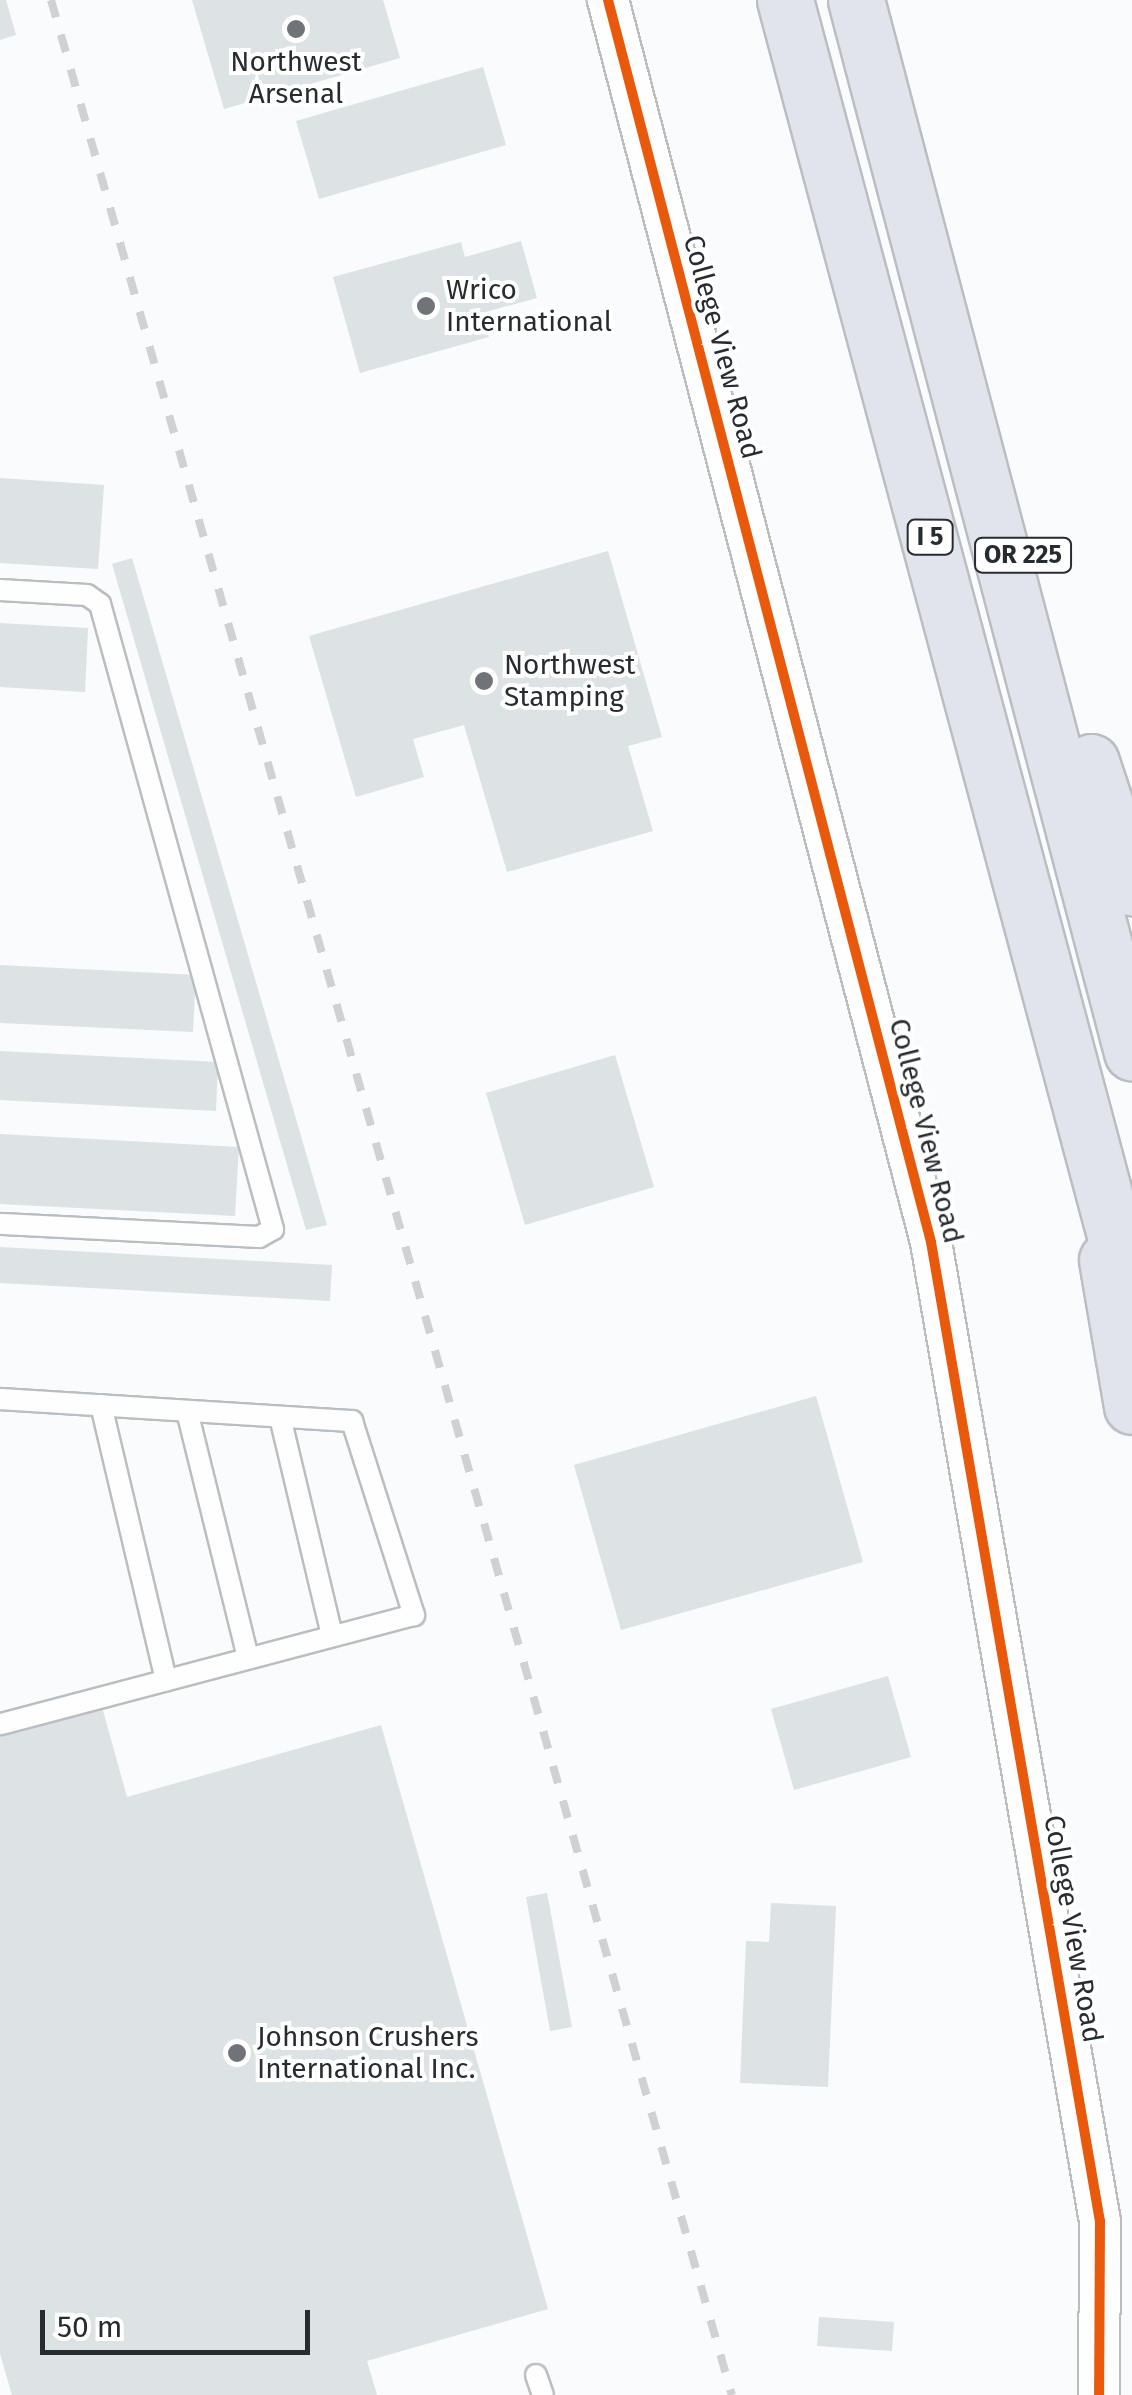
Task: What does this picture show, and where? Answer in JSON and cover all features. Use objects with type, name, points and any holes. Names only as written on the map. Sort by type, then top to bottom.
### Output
[{"type":"highway","name":"I 5","points":[[784,0],[1075,1074],[1132,1299]]},
{"type":"highway","name":"I 5","points":[[856,0],[1132,1052]]},
{"type":"highway","name":"OR 225","points":[[914,223],[1132,887]]},
{"type":"highway","points":[[1075,1074],[1132,1406]]},
{"type":"street","name":"College View Road","points":[[608,0],[931,1242],[1100,2222],[1104,2353],[1100,2395]]},
{"type":"lane","points":[[0,590],[88,595],[100,604],[272,1229],[259,1236],[0,1224]]},
{"type":"lane","points":[[0,1398],[352,1421],[414,1615],[1,1720]]},
{"type":"lane","points":[[100,1405],[166,1680]]},
{"type":"lane","points":[[188,1411],[248,1658]]},
{"type":"lane","points":[[280,1417],[332,1636]]},
{"type":"building","points":[[0,0],[6,0],[16,35],[0,40]]},
{"type":"building","name":"Northwest Arsenal","points":[[192,0],[383,0],[400,58],[224,109]]},
{"type":"building","points":[[483,67],[506,145],[319,199],[296,121]]},
{"type":"building","name":"Wrico International","points":[[521,241],[537,298],[482,313],[489,337],[360,373],[333,277],[461,242],[465,257]]},
{"type":"building","points":[[0,478],[104,485],[98,569],[0,563]]},
{"type":"building","name":"Northwest Stamping","points":[[608,551],[662,737],[628,746],[653,831],[507,872],[464,725],[413,739],[424,777],[356,797],[309,636]]},
{"type":"building","points":[[132,558],[327,1225],[306,1230],[112,564]]},
{"type":"building","points":[[0,623],[88,628],[85,692],[0,687]]},
{"type":"building","points":[[0,965],[196,975],[193,1032],[0,1023]]},
{"type":"building","points":[[0,1051],[218,1062],[216,1111],[0,1100]]},
{"type":"building","points":[[615,1055],[654,1187],[525,1225],[486,1093]]},
{"type":"building","points":[[0,1134],[239,1147],[235,1216],[0,1204]]},
{"type":"building","points":[[0,1247],[332,1265],[330,1301],[0,1283]]},
{"type":"building","points":[[816,1396],[863,1562],[621,1630],[574,1465]]},
{"type":"building","points":[[888,1676],[911,1757],[794,1790],[771,1709]]},
{"type":"building","name":"Johnson Crushers International Inc.","points":[[102,1707],[127,1797],[381,1725],[548,2309],[367,2361],[377,2395],[12,2395],[0,2354],[0,1736]]},
{"type":"building","points":[[547,1893],[572,2027],[550,2031],[526,1897]]},
{"type":"building","points":[[771,1903],[836,1906],[828,2087],[740,2083],[746,1941],[769,1942]]},
{"type":"building","points":[[819,2317],[894,2322],[892,2351],[817,2346]]},
{"type":"railway","points":[[51,0],[732,2395]]},
{"type":"cycle path","points":[[608,0],[931,1242],[1100,2221],[1099,2395]]},
{"type":"place","name":"Northwest Arsenal","points":[[296,29]]},
{"type":"place","name":"Wrico International","points":[[426,306]]},
{"type":"place","name":"Northwest Stamping","points":[[484,681]]},
{"type":"place","name":"Johnson Crushers International Inc.","points":[[237,2053]]}]
